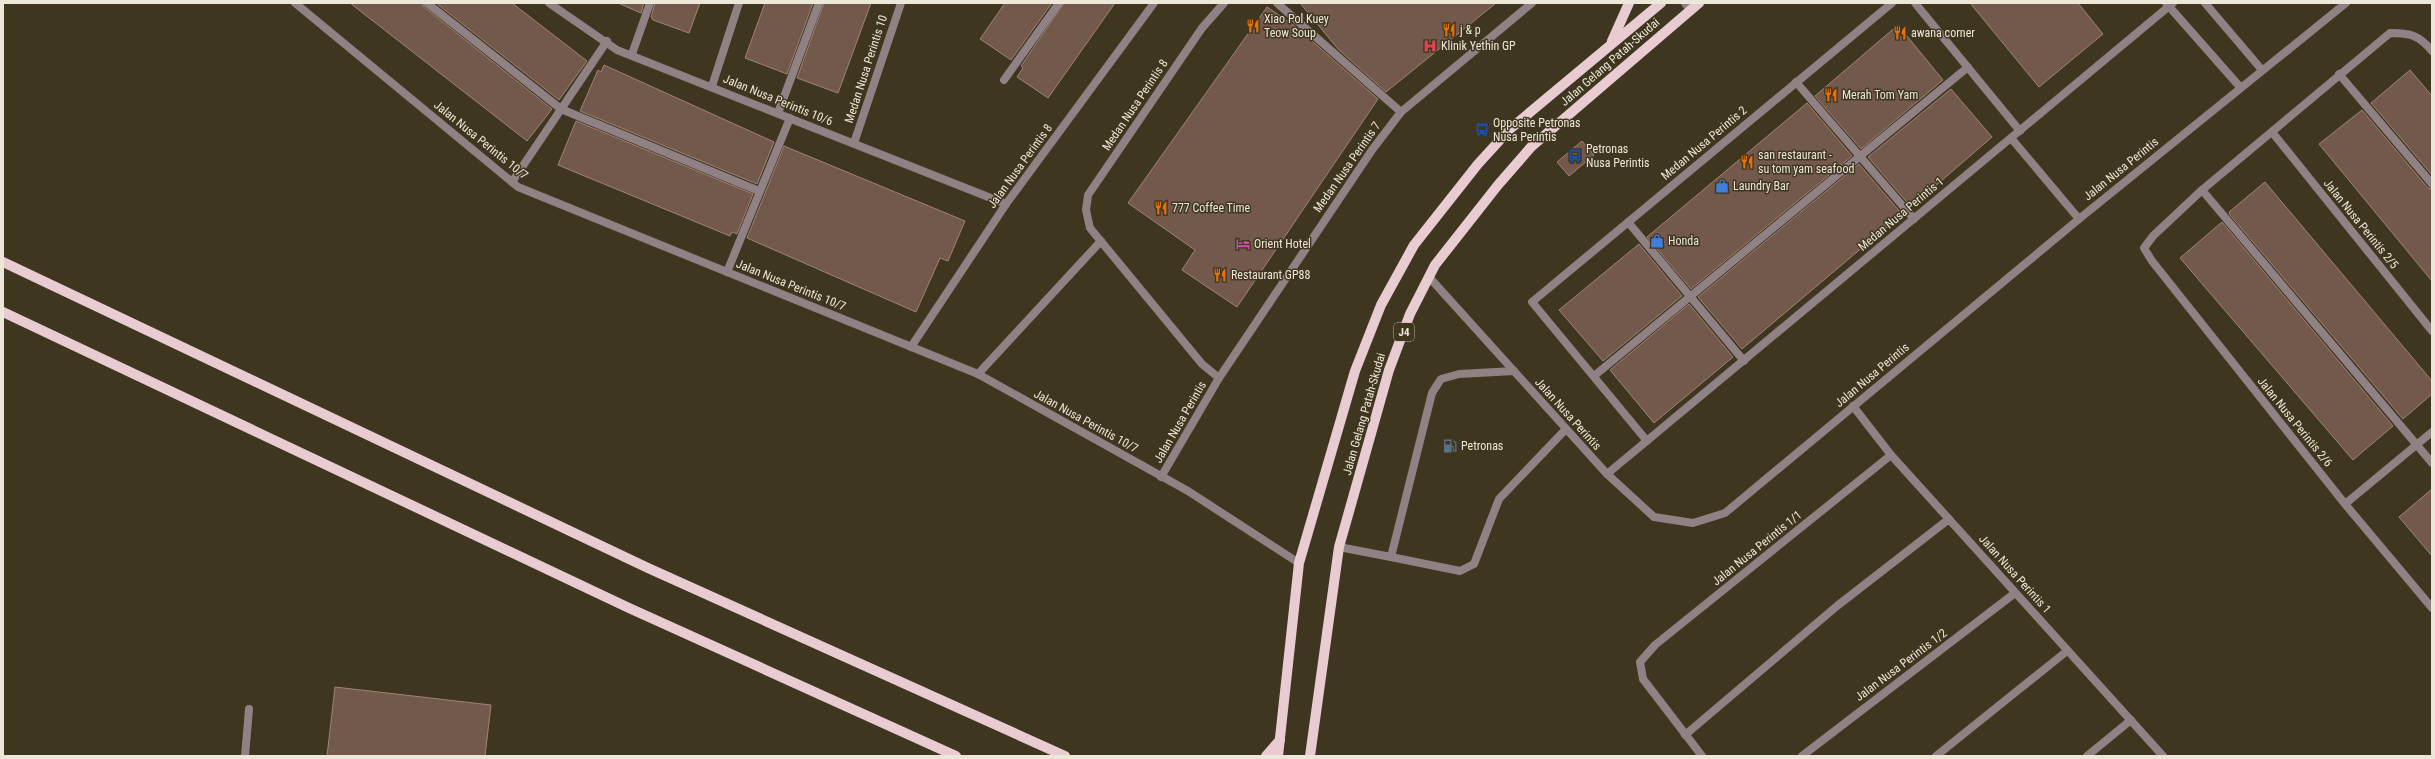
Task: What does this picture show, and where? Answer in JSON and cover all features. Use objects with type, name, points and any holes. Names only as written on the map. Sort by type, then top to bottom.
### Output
[{"type":"main road","points":[[1611,43],[1629,3]]},
{"type":"main road","name":"Jalan Gelang Patah-Skudai","points":[[1278,756],[1299,563],[1355,371],[1381,305],[1414,245],[1478,164],[1510,129],[1660,3]]},
{"type":"main road","name":"Jalan Gelang Patah-Skudai","points":[[1310,756],[1339,547],[1389,370],[1410,314],[1429,277],[1436,265],[1484,203],[1531,147],[1688,6],[1699,3]]},
{"type":"main road","points":[[3,262],[640,565],[1065,756]]},
{"type":"main road","points":[[3,312],[629,608],[956,756]]},
{"type":"main road","points":[[1266,756],[1280,740]]},
{"type":"street","name":"Jalan Nusa Perintis 10/7","points":[[295,3],[518,187],[978,374],[1188,491],[1299,563]]},
{"type":"street","points":[[428,3],[561,109],[759,191]]},
{"type":"street","name":"Jalan Nusa Perintis 10/6","points":[[549,3],[560,7],[617,50],[632,54],[1006,204]]},
{"type":"street","points":[[632,54],[650,3]]},
{"type":"street","points":[[712,86],[739,3]]},
{"type":"street","points":[[778,112],[819,3]]},
{"type":"street","name":"Medan Nusa Perintis 10","points":[[854,144],[901,3]]},
{"type":"street","points":[[1004,80],[1059,3]]},
{"type":"street","name":"Jalan Nusa Perintis 8","points":[[911,347],[1006,204],[1154,3]]},
{"type":"street","name":"Medan Nusa Perintis 8","points":[[1101,241],[1090,228],[1086,210],[1088,195],[1202,28],[1224,3]]},
{"type":"street","points":[[1277,3],[1401,112]]},
{"type":"street","name":"Medan Nusa Perintis 7","points":[[1219,378],[1372,150],[1401,112],[1532,3]]},
{"type":"street","name":"Medan Nusa Perintis 2","points":[[1594,376],[1532,302],[1892,3]]},
{"type":"street","points":[[1915,3],[2020,131]]},
{"type":"street","points":[[2205,3],[2262,70]]},
{"type":"street","name":"Jalan Nusa Perintis","points":[[1429,277],[1607,474],[1654,517],[1693,523],[1725,513],[2079,219],[2240,87],[2346,3]]},
{"type":"street","points":[[2170,4],[2240,87]]},
{"type":"street","name":"Medan Nusa Perintis 1","points":[[1647,440],[2020,131],[2170,4]]},
{"type":"street","points":[[2432,51],[2410,33],[2390,33],[2339,74],[2202,190],[2432,463]]},
{"type":"street","points":[[512,182],[607,41]]},
{"type":"street","points":[[1607,474],[1647,440],[1594,376],[1968,67]]},
{"type":"street","points":[[2339,74],[2432,184]]},
{"type":"street","points":[[1796,82],[1914,219]]},
{"type":"street","points":[[727,272],[790,118]]},
{"type":"street","name":"Jalan Nusa Perintis 2/5","points":[[2272,132],[2432,331]]},
{"type":"street","points":[[2011,138],[2079,219]]},
{"type":"street","name":"Jalan Nusa Perintis 2/6","points":[[2202,190],[2153,236],[2144,248],[2152,261],[2345,504],[2432,608]]},
{"type":"street","points":[[1628,222],[1744,361]]},
{"type":"street","points":[[978,374],[1101,241],[1202,364],[1219,378]]},
{"type":"street","points":[[1391,557],[1432,394],[1441,379],[1458,374],[1514,371]]},
{"type":"street","name":"Jalan Nusa Perintis","points":[[1161,477],[1219,378]]},
{"type":"street","name":"Jalan Nusa Perintis 1","points":[[1853,406],[1891,455],[2163,756]]},
{"type":"street","points":[[1339,547],[1460,571],[1474,564],[1499,499],[1566,429]]},
{"type":"street","points":[[2345,504],[2432,432]]},
{"type":"street","name":"Jalan Nusa Perintis 1/1","points":[[1685,736],[1643,679],[1640,662],[1655,646],[1891,455]]},
{"type":"street","points":[[1702,756],[1685,736],[1837,606],[1949,519]]},
{"type":"street","name":"Jalan Nusa Perintis 1/2","points":[[1802,756],[2015,593]]},
{"type":"street","points":[[1936,756],[2067,651]]},
{"type":"street","points":[[245,756],[249,709]]},
{"type":"street","points":[[2087,756],[2130,720]]},
{"type":"building","points":[[350,3],[422,3],[424,7],[552,109],[527,141]]},
{"type":"building","points":[[436,3],[512,3],[587,61],[559,100]]},
{"type":"building","points":[[618,3],[644,3],[641,13]]},
{"type":"building","points":[[655,3],[700,3],[689,33],[653,20],[651,17]]},
{"type":"building","points":[[765,3],[813,3],[787,74],[745,58]]},
{"type":"building","points":[[824,3],[871,3],[838,93],[797,78]]},
{"type":"building","points":[[1005,3],[1052,3],[1011,60],[980,39]]},
{"type":"building","points":[[1064,3],[1115,3],[1048,98],[1017,77],[1023,68],[1021,66]]},
{"type":"building","points":[[1300,3],[1496,3],[1386,92],[1338,49]]},
{"type":"building","points":[[1970,3],[2078,3],[2103,34],[2039,87]]},
{"type":"building","points":[[1267,7],[1296,27],[1378,99],[1237,307],[1182,270],[1195,250],[1128,203]]},
{"type":"building","points":[[1898,25],[1943,80],[1861,149],[1815,96]]},
{"type":"building","points":[[604,65],[774,142],[757,184],[580,111],[598,70],[601,72]]},
{"type":"building","points":[[2410,70],[2432,96],[2432,175],[2371,103]]},
{"type":"building","points":[[1951,89],[1992,137],[1911,207],[1868,157]]},
{"type":"building","points":[[1807,103],[1852,156],[1691,289],[1647,237]]},
{"type":"building","points":[[2362,110],[2428,188],[2432,189],[2432,281],[2319,144]]},
{"type":"building","points":[[576,121],[753,194],[737,234],[732,232],[730,236],[558,165]]},
{"type":"building","points":[[1582,141],[1594,155],[1569,176],[1557,162]]},
{"type":"building","points":[[784,146],[965,221],[948,261],[940,258],[916,312],[747,238]]},
{"type":"building","points":[[1859,164],[1902,214],[1742,349],[1698,297]]},
{"type":"building","points":[[2265,182],[2432,381],[2432,394],[2403,419],[2230,215],[2229,212]]},
{"type":"building","points":[[2222,222],[2393,426],[2353,460],[2180,258]]},
{"type":"building","points":[[1639,244],[1682,296],[1603,361],[1559,310]]},
{"type":"building","points":[[1689,304],[1733,357],[1654,423],[1610,370]]},
{"type":"building","points":[[2432,489],[2432,556],[2399,517]]},
{"type":"building","points":[[335,687],[491,705],[485,756],[327,756]]},
{"type":"place","name":"Xiao Pol Kuey Teow Soup","points":[[1253,26]]},
{"type":"place","name":"j & p","points":[[1449,30]]},
{"type":"place","name":"awana corner","points":[[1900,33]]},
{"type":"place","name":"Klinik Yethin GP","points":[[1430,46]]},
{"type":"place","name":"Merah Tom Yam","points":[[1831,95]]},
{"type":"place","name":"Opposite Petronas Nusa Perintis","points":[[1482,130]]},
{"type":"place","name":"Petronas Nusa Perintis","points":[[1575,156]]},
{"type":"place","name":"san restaurant - su tom yam seafood","points":[[1747,162]]},
{"type":"place","name":"Laundry Bar","points":[[1722,186]]},
{"type":"place","name":"777 Coffee Time","points":[[1161,208]]},
{"type":"place","name":"Honda","points":[[1657,241]]},
{"type":"place","name":"Orient Hotel","points":[[1243,244]]},
{"type":"place","name":"Restaurant GP88","points":[[1220,275]]},
{"type":"place","name":"Petronas","points":[[1450,446]]}]
